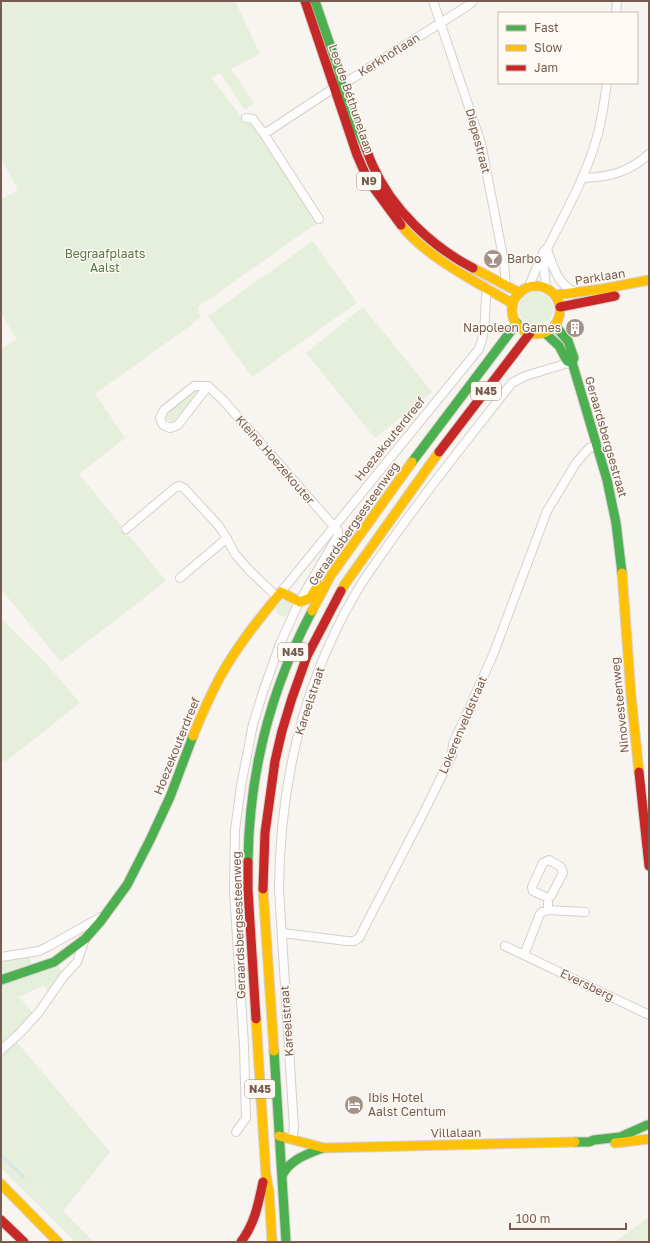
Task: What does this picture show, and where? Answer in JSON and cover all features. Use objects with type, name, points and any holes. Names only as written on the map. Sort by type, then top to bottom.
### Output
[{"type":"main road","name":"Leo de Béthunelaan","points":[[305,1],[338,86],[374,167],[387,191],[407,217],[426,236],[441,248],[461,262],[506,286],[524,291]]},
{"type":"main road","name":"Leo de Béthunelaan","points":[[315,1],[338,68],[338,86],[357,155],[368,180],[382,202],[404,229],[438,259],[513,304]]},
{"type":"main road","name":"Parklaan","points":[[554,295],[580,293],[649,280]]},
{"type":"main road","points":[[536,286],[546,288],[554,295],[558,302],[560,307],[559,318],[556,324],[550,329],[537,334],[530,333],[522,329],[514,320],[512,312],[513,304],[524,291],[536,286]]},
{"type":"main road","name":"Parklaan","points":[[560,307],[637,291],[649,287]]},
{"type":"main road","name":"Geraardsbergsesteenweg","points":[[272,1242],[269,1190],[266,1176],[247,858],[259,758],[266,728],[276,694],[293,651],[322,590],[331,575],[429,438],[517,324]]},
{"type":"main road","name":"Geraardsbergsestraat","points":[[556,324],[558,329],[566,338],[574,358],[572,362],[598,445],[610,490],[618,542]]},
{"type":"main road","name":"Geraardsbergsestraat","points":[[544,332],[559,346],[568,360],[572,362]]},
{"type":"main road","name":"N45","points":[[286,1242],[264,898],[263,858],[275,761],[282,731],[307,656],[345,584],[442,448],[530,333]]},
{"type":"main road","name":"Ninovesteenweg","points":[[618,542],[623,588],[631,702],[649,866]]},
{"type":"main road","points":[[279,594],[299,602],[308,600],[320,581],[331,575]]},
{"type":"main road","name":"Hoezekouterdreef","points":[[1,980],[54,962],[71,950],[85,939],[127,885],[170,797],[201,716],[220,677],[246,637],[279,594]]},
{"type":"main road","points":[[648,1121],[647,1132],[649,1136]]},
{"type":"main road","name":"Villalaan","points":[[615,1140],[634,1131],[648,1121]]},
{"type":"main road","name":"Villalaan","points":[[279,1136],[324,1148]]},
{"type":"main road","name":"Villalaan","points":[[282,1176],[286,1168],[305,1154],[324,1148],[589,1142],[594,1144],[615,1140],[649,1139]]},
{"type":"main road","points":[[241,1242],[256,1213],[266,1176]]},
{"type":"main road","points":[[1,1184],[58,1242]]},
{"type":"main road","points":[[284,1207],[296,1242]]},
{"type":"main road","points":[[1,1220],[24,1242]]},
{"type":"street","name":"Diepestraat","points":[[433,1],[482,143],[504,262],[506,286]]},
{"type":"street","name":"Kerkhoflaan","points":[[264,134],[338,86],[441,23],[473,1]]},
{"type":"street","points":[[616,12],[617,1]]},
{"type":"street","points":[[546,288],[544,268],[548,249],[582,178],[596,142],[602,119],[606,84]]},
{"type":"street","points":[[246,118],[253,119],[264,134],[319,219]]},
{"type":"street","points":[[582,178],[603,177],[629,169],[649,154]]},
{"type":"street","points":[[524,291],[544,251],[548,249]]},
{"type":"street","points":[[548,249],[554,270],[561,282],[566,287],[580,293]]},
{"type":"street","name":"Hoezekouterdreef","points":[[279,594],[479,350],[484,334],[487,288]]},
{"type":"street","name":"Kareelstraat","points":[[292,1139],[294,1128],[279,888],[279,852],[286,792],[296,742],[307,704],[321,665],[337,629],[357,591],[399,529],[512,383],[525,376],[572,362]]},
{"type":"street","points":[[194,386],[208,386],[178,425],[170,428],[163,425],[160,418],[164,410],[194,386]]},
{"type":"street","name":"Kleine Hoezekouter","points":[[208,386],[229,406],[338,531],[338,536],[299,602]]},
{"type":"street","name":"Lokerenveldstraat","points":[[282,933],[347,941],[354,941],[359,938],[452,755],[453,744],[494,655],[547,511],[576,462],[589,448],[598,445]]},
{"type":"street","points":[[126,529],[179,486],[184,488],[219,526],[235,554],[248,569],[279,594]]},
{"type":"street","points":[[180,578],[227,538]]},
{"type":"street","points":[[236,1132],[246,1118],[244,1046],[234,891],[235,830],[241,786],[253,724],[264,689],[289,623],[299,602]]},
{"type":"street","points":[[548,898],[533,891],[532,887],[543,863],[549,860],[561,867],[563,873],[551,896],[548,898],[548,910]]},
{"type":"street","points":[[524,955],[542,912],[548,910],[585,912]]},
{"type":"street","name":"Hoezekouterdreef","points":[[1,957],[39,951],[105,915]]},
{"type":"street","name":"Hoezekouterdreef","points":[[1,1050],[19,1034],[39,1012],[64,976],[77,962],[85,939]]},
{"type":"street","name":"Eversberg","points":[[505,946],[649,1014]]},
{"type":"green space","name":"Begraafplaats Aalst","points":[[1,1],[235,1],[260,54],[231,69],[254,103],[245,110],[220,73],[211,78],[247,124],[252,121],[317,223],[198,307],[200,317],[190,326],[95,394],[125,438],[79,474],[166,581],[61,662],[1,589],[1,349],[17,339],[1,314],[1,199],[18,190],[1,158]]},
{"type":"green space","points":[[313,241],[357,303],[252,377],[208,316]]},
{"type":"green space","points":[[533,292],[539,292],[543,293],[550,299],[553,309],[552,316],[546,323],[539,326],[533,326],[529,325],[522,319],[519,312],[519,306],[520,302],[526,295]]},
{"type":"green space","points":[[363,307],[432,392],[375,438],[306,353]]},
{"type":"green space","points":[[195,390],[200,390],[200,394],[176,423],[171,423],[166,419],[165,413]]},
{"type":"green space","points":[[282,600],[289,602],[291,605],[291,609],[286,616],[278,614],[275,608]]},
{"type":"green space","points":[[1,618],[46,663],[80,703],[5,762],[1,757]]},
{"type":"green space","points":[[30,957],[32,965],[1,975],[1,960]]},
{"type":"green space","points":[[58,964],[62,972],[60,978],[48,992],[44,985],[19,997],[34,1014],[1,1047],[1,983]]},
{"type":"green space","points":[[16,1041],[110,1152],[63,1211],[94,1242],[75,1242],[1,1168],[1,1054]]},
{"type":"green space","points":[[649,1217],[649,1242],[615,1242]]},
{"type":"waterway","points":[[1,1155],[24,1177]]},
{"type":"traffic: fast","points":[[315,1],[356,126],[365,146]]},
{"type":"traffic: fast","points":[[412,462],[517,323]]},
{"type":"traffic: fast","points":[[556,324],[558,329],[568,341],[574,358],[572,362],[607,480],[616,523],[622,573]]},
{"type":"traffic: fast","points":[[544,332],[559,346],[567,361],[572,362]]},
{"type":"traffic: fast","points":[[248,862],[249,829],[253,796],[265,732],[285,670],[312,611]]},
{"type":"traffic: fast","points":[[1,980],[54,962],[85,939],[100,922],[127,885],[150,840],[170,797],[193,736]]},
{"type":"traffic: fast","points":[[274,1051],[286,1242]]},
{"type":"traffic: fast","points":[[575,1142],[589,1142],[620,1137],[647,1125]]},
{"type":"traffic: fast","points":[[282,1176],[285,1170],[299,1158],[323,1148]]},
{"type":"traffic: slow","points":[[401,225],[412,237],[438,259],[513,304]]},
{"type":"traffic: slow","points":[[473,268],[520,293]]},
{"type":"traffic: slow","points":[[555,295],[602,289],[649,280]]},
{"type":"traffic: slow","points":[[536,286],[545,288],[553,293],[558,301],[560,310],[558,319],[553,327],[545,332],[536,334],[527,332],[519,327],[514,319],[512,310],[514,301],[519,293],[527,288],[536,286]]},
{"type":"traffic: slow","points":[[341,591],[439,452]]},
{"type":"traffic: slow","points":[[312,611],[331,575],[412,462]]},
{"type":"traffic: slow","points":[[622,573],[631,695],[639,772]]},
{"type":"traffic: slow","points":[[193,736],[209,699],[234,654],[281,592],[300,602],[310,598],[318,585]]},
{"type":"traffic: slow","points":[[263,889],[274,1051]]},
{"type":"traffic: slow","points":[[256,1019],[266,1176],[269,1191],[272,1242]]},
{"type":"traffic: slow","points":[[279,1136],[324,1148],[575,1142]]},
{"type":"traffic: slow","points":[[615,1143],[649,1139]]},
{"type":"traffic: slow","points":[[1,1184],[58,1242]]},
{"type":"traffic: jam","points":[[305,1],[357,155],[368,180],[401,225]]},
{"type":"traffic: jam","points":[[365,146],[381,182],[402,212],[428,238],[473,268]]},
{"type":"traffic: jam","points":[[560,307],[615,296]]},
{"type":"traffic: jam","points":[[439,452],[530,333]]},
{"type":"traffic: jam","points":[[263,889],[265,833],[275,761],[282,731],[307,656],[341,591]]},
{"type":"traffic: jam","points":[[639,772],[649,866]]},
{"type":"traffic: jam","points":[[248,862],[248,890],[256,1019]]},
{"type":"traffic: jam","points":[[241,1242],[253,1221],[263,1182]]},
{"type":"traffic: jam","points":[[1,1220],[24,1242]]},
{"type":"place","name":"Barbo","points":[[493,259]]},
{"type":"place","name":"Napoleon Games","points":[[575,328]]},
{"type":"place","name":"Ibis Hotel Aalst Centum","points":[[354,1105]]}]
